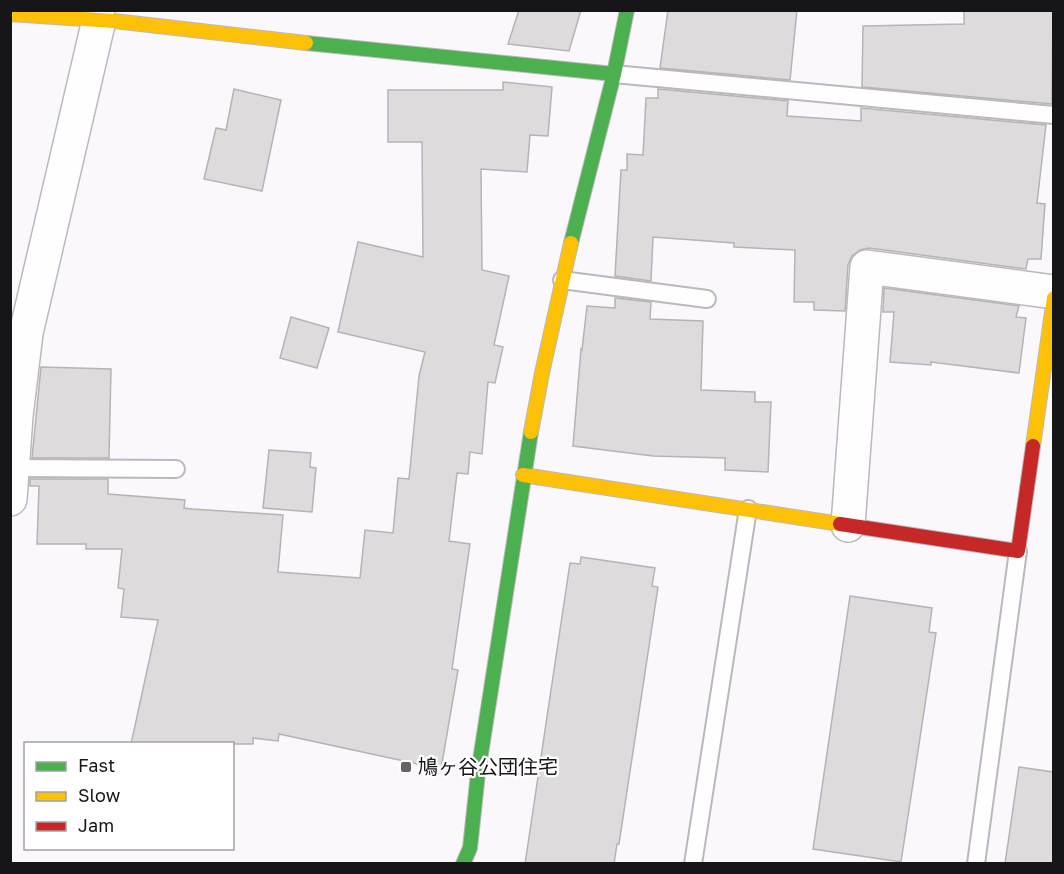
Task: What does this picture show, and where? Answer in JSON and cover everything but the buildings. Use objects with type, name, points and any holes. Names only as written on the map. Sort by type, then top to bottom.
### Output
[{"type":"street","points":[[463,864],[470,848],[480,762],[523,475],[542,373],[562,280],[614,74],[627,10]]},
{"type":"street","points":[[10,14],[110,17],[614,74]]},
{"type":"street","points":[[12,483],[13,416],[26,333],[110,17]]},
{"type":"street","points":[[848,525],[867,267],[1053,292]]},
{"type":"street","points":[[523,475],[1018,551],[1046,399],[1053,298]]},
{"type":"lane","points":[[614,74],[1053,115]]},
{"type":"lane","points":[[562,280],[708,299]]},
{"type":"lane","points":[[12,483],[176,469]]},
{"type":"lane","points":[[693,864],[748,509]]},
{"type":"lane","points":[[976,864],[1018,551]]},
{"type":"traffic: fast","points":[[571,243],[614,74],[627,10]]},
{"type":"traffic: fast","points":[[306,43],[614,74]]},
{"type":"traffic: fast","points":[[463,864],[470,848],[478,773],[531,432]]},
{"type":"traffic: slow","points":[[10,14],[114,21],[306,43]]},
{"type":"traffic: slow","points":[[531,432],[571,243]]},
{"type":"traffic: slow","points":[[1033,446],[1054,298]]},
{"type":"traffic: slow","points":[[523,475],[840,524]]},
{"type":"traffic: jam","points":[[840,524],[1018,551],[1033,446]]},
{"type":"place","name":"鳩ヶ谷公団住宅","points":[[406,767]]}]
